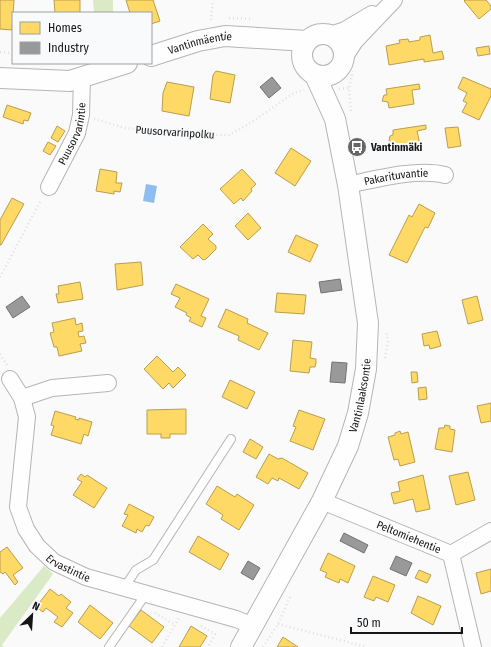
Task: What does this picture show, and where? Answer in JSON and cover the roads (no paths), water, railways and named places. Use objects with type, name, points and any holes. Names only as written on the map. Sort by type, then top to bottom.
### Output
[{"type":"street","points":[[333,79],[306,68],[304,50],[317,35],[330,35],[345,30],[390,3]]},
{"type":"street","points":[[333,79],[355,41],[390,3]]},
{"type":"street","points":[[330,35],[340,44],[333,79]]},
{"type":"street","name":"Vantinmäentie","points":[[152,56],[205,40],[225,36],[251,37],[304,50]]},
{"type":"street","points":[[0,78],[70,82],[82,76],[124,64]]},
{"type":"street","points":[[0,66],[69,70],[82,76]]},
{"type":"street","name":"Puusorvarintie","points":[[49,187],[77,133],[80,115],[82,76]]},
{"type":"street","name":"Vantinlaaksontie","points":[[241,647],[322,500],[352,432],[361,401],[366,369],[368,323],[348,185],[334,119],[333,79]]},
{"type":"street","name":"Pakarituvantie","points":[[348,185],[415,174],[437,173],[445,175]]},
{"type":"street","name":"Ervastintie","points":[[10,380],[22,398],[27,417],[18,507],[26,529],[38,546],[54,562],[86,577],[236,619],[253,626]]},
{"type":"street","points":[[22,398],[52,388],[108,382]]},
{"type":"street","name":"Peltomiehentie","points":[[322,500],[451,554],[473,647]]},
{"type":"street","points":[[451,554],[491,531]]},
{"type":"lane","points":[[124,588],[136,570],[152,560],[231,439]]},
{"type":"lane","points":[[109,647],[146,594]]},
{"type":"water","points":[[146,184],[157,186],[154,203],[143,201]]},
{"type":"place","name":"Vantinmäki","points":[[357,147]]}]
